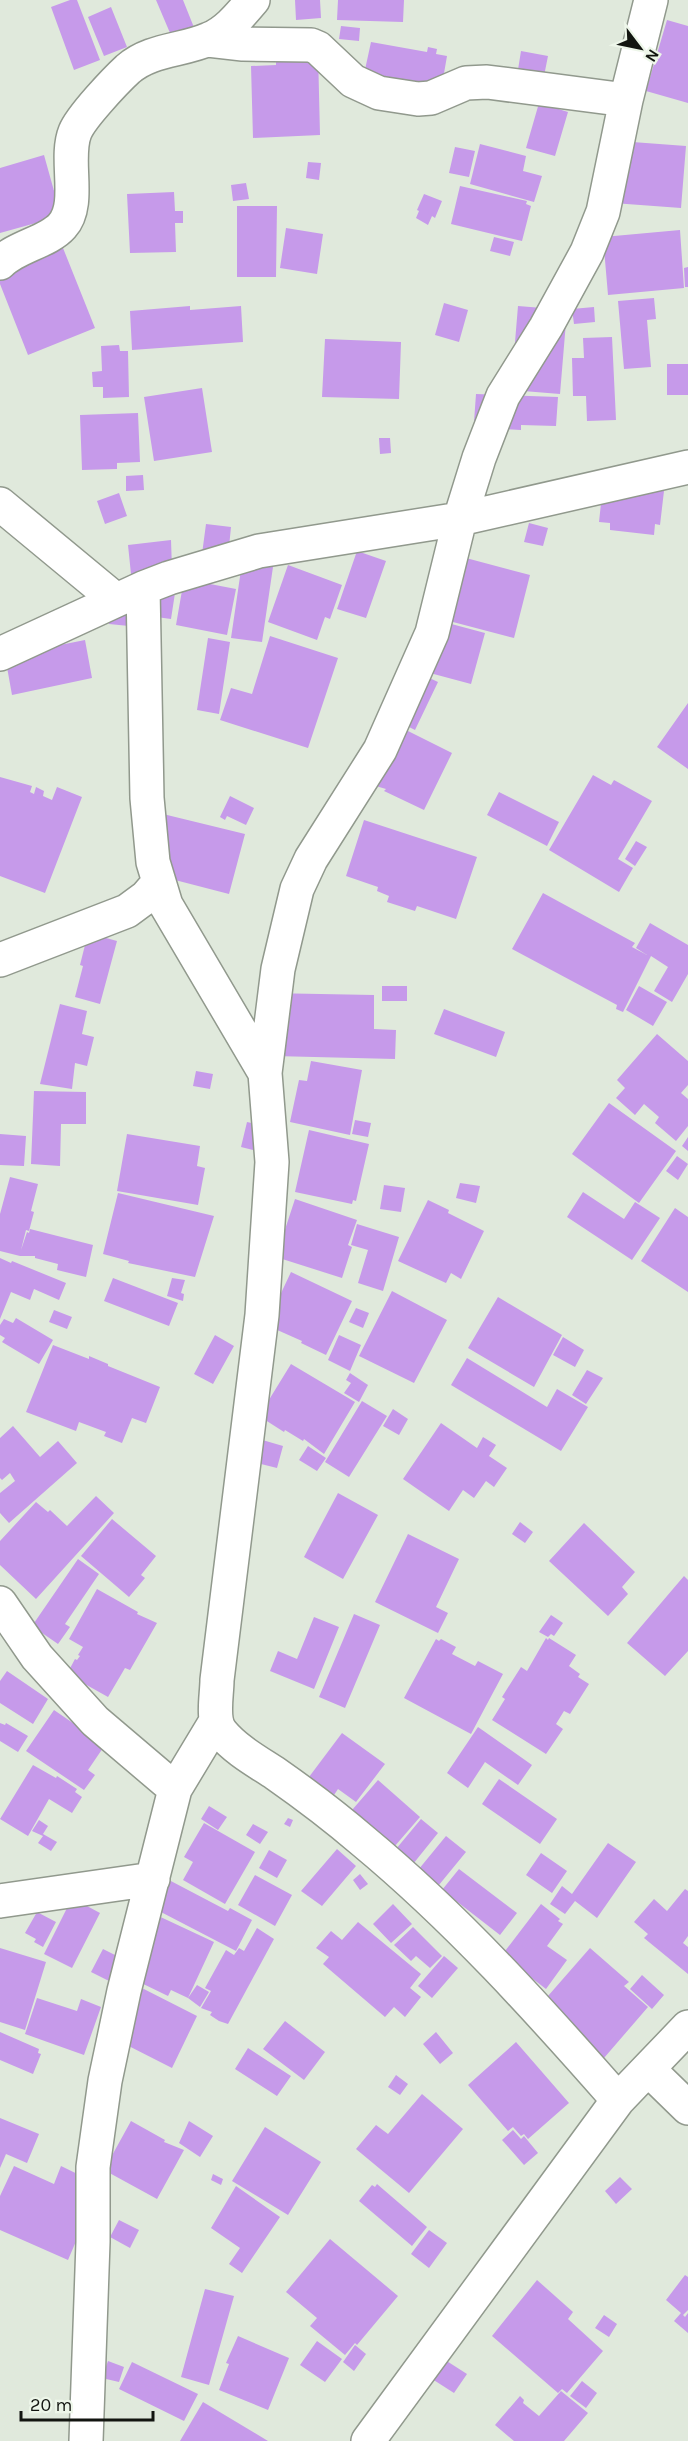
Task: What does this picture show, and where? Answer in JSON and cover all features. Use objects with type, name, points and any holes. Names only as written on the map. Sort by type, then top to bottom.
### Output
[{"type":"street","points":[[0,264],[8,255],[63,225],[71,204],[71,151],[75,132],[85,116],[128,69],[148,56],[208,40],[224,31],[253,0]]},
{"type":"street","points":[[618,2100],[546,2018],[471,1940],[365,1842],[313,1800],[237,1747],[222,1734],[216,1721],[217,1680],[262,1315],[272,1162],[265,1073],[278,969],[297,889],[310,859],[380,750],[404,698],[432,633],[460,519],[479,458],[503,396],[546,327],[591,242],[603,212],[626,100],[651,0]]},
{"type":"street","points":[[208,40],[243,44],[311,45],[318,48],[353,81],[379,93],[418,99],[440,96],[466,83],[487,82],[626,100]]},
{"type":"street","points":[[0,654],[169,578],[259,551],[460,519],[688,467]]},
{"type":"street","points":[[0,504],[130,594]]},
{"type":"street","points":[[130,594],[153,862],[166,905],[265,1073]]},
{"type":"street","points":[[0,960],[127,911],[146,897],[159,882]]},
{"type":"street","points":[[0,1603],[37,1657],[95,1721],[175,1789]]},
{"type":"street","points":[[86,2441],[93,2242],[93,2167],[105,2081],[124,1991],[175,1789],[216,1721]]},
{"type":"street","points":[[0,1901],[153,1879]]},
{"type":"street","points":[[368,2441],[618,2100],[688,2027]]},
{"type":"street","points":[[648,2069],[688,2108]]},
{"type":"building","points":[[70,0],[77,0],[100,60],[74,70],[51,7]]},
{"type":"building","points":[[156,0],[183,0],[195,30],[173,40]]},
{"type":"building","points":[[295,0],[320,0],[321,18],[296,20]]},
{"type":"building","points":[[338,0],[404,0],[403,22],[337,20]]},
{"type":"building","points":[[111,7],[127,47],[104,56],[88,17]]},
{"type":"building","points":[[667,20],[688,26],[688,103],[646,91]]},
{"type":"building","points":[[341,26],[360,28],[359,41],[339,39]]},
{"type":"building","points":[[371,42],[427,52],[428,47],[437,49],[436,54],[447,56],[443,79],[440,84],[363,79]]},
{"type":"building","points":[[276,51],[318,52],[320,135],[253,138],[251,66],[276,65]]},
{"type":"building","points":[[521,51],[548,56],[543,81],[517,76]]},
{"type":"building","points":[[539,103],[568,112],[555,156],[526,148]]},
{"type":"building","points":[[619,141],[686,146],[681,208],[613,203]]},
{"type":"building","points":[[480,144],[526,156],[523,171],[542,176],[534,202],[470,184]]},
{"type":"building","points":[[455,147],[475,151],[469,177],[449,173]]},
{"type":"building","points":[[44,155],[61,216],[0,233],[0,168]]},
{"type":"building","points":[[308,162],[321,163],[319,180],[306,178]]},
{"type":"building","points":[[246,183],[249,199],[233,201],[231,185]]},
{"type":"building","points":[[460,186],[527,201],[526,204],[531,206],[522,241],[451,224]]},
{"type":"building","points":[[174,192],[175,211],[183,211],[183,223],[175,223],[176,252],[130,253],[127,194]]},
{"type":"building","points":[[424,194],[442,201],[435,218],[432,216],[428,225],[416,218]]},
{"type":"building","points":[[237,206],[277,206],[276,277],[237,277]]},
{"type":"building","points":[[286,228],[323,234],[317,274],[280,268]]},
{"type":"building","points":[[680,230],[684,288],[608,295],[603,237]]},
{"type":"building","points":[[494,237],[514,242],[510,256],[490,251]]},
{"type":"building","points":[[63,248],[95,328],[28,355],[0,284],[0,274]]},
{"type":"building","points":[[688,267],[688,287],[685,287],[684,268]]},
{"type":"building","points":[[654,298],[656,319],[647,320],[651,367],[624,369],[618,301]]},
{"type":"building","points":[[444,303],[468,310],[459,342],[435,335]]},
{"type":"building","points":[[190,306],[190,310],[241,306],[243,342],[132,350],[130,311]]},
{"type":"building","points":[[518,306],[567,310],[560,394],[511,390]]},
{"type":"building","points":[[594,307],[595,322],[574,324],[572,309]]},
{"type":"building","points":[[612,337],[616,420],[587,421],[586,396],[573,396],[572,358],[584,358],[583,338]]},
{"type":"building","points":[[325,339],[401,342],[399,399],[322,397]]},
{"type":"building","points":[[119,345],[120,351],[128,351],[129,397],[103,398],[103,387],[93,387],[92,372],[102,371],[101,346]]},
{"type":"building","points":[[667,364],[688,364],[688,395],[667,395]]},
{"type":"building","points":[[202,388],[212,452],[154,461],[144,397]]},
{"type":"building","points":[[476,394],[558,397],[556,426],[521,425],[521,430],[506,429],[506,424],[474,422]]},
{"type":"building","points":[[138,413],[140,462],[117,463],[117,469],[82,470],[80,415]]},
{"type":"building","points":[[379,438],[390,438],[391,453],[380,454]]},
{"type":"building","points":[[143,475],[144,490],[126,491],[126,476]]},
{"type":"building","points":[[603,485],[664,491],[660,525],[655,524],[654,535],[610,530],[610,523],[599,522]]},
{"type":"building","points":[[119,493],[127,516],[105,524],[97,501]]},
{"type":"building","points":[[529,523],[548,528],[543,546],[524,542]]},
{"type":"building","points":[[206,524],[231,527],[228,557],[202,554]]},
{"type":"building","points":[[171,540],[172,569],[131,574],[128,545]]},
{"type":"building","points":[[357,551],[386,561],[366,618],[337,609]]},
{"type":"building","points":[[451,554],[530,575],[514,638],[434,617]]},
{"type":"building","points":[[242,563],[273,567],[262,642],[231,638]]},
{"type":"building","points":[[288,565],[342,585],[330,619],[325,617],[317,640],[268,622]]},
{"type":"building","points":[[184,579],[236,589],[227,635],[176,625]]},
{"type":"building","points":[[175,593],[171,619],[149,616],[152,599]]},
{"type":"building","points":[[109,610],[140,611],[129,626],[109,624]]},
{"type":"building","points":[[429,618],[485,633],[471,684],[415,669]]},
{"type":"building","points":[[270,636],[338,658],[308,748],[220,720],[231,688],[252,694]]},
{"type":"building","points":[[208,638],[230,642],[219,714],[197,710]]},
{"type":"building","points":[[85,640],[92,678],[12,695],[5,656]]},
{"type":"building","points":[[406,667],[438,682],[415,730],[383,714]]},
{"type":"building","points":[[688,703],[688,769],[657,747]]},
{"type":"building","points":[[384,719],[452,753],[424,810],[384,791],[386,789],[369,784]]},
{"type":"building","points":[[593,775],[611,785],[614,780],[652,801],[618,859],[633,868],[619,892],[549,850]]},
{"type":"building","points":[[0,777],[32,786],[30,792],[34,794],[36,787],[44,791],[43,796],[52,800],[57,787],[82,797],[45,893],[0,876]]},
{"type":"building","points":[[499,792],[559,822],[547,846],[487,815]]},
{"type":"building","points":[[230,796],[254,808],[246,825],[227,816],[225,820],[220,817]]},
{"type":"building","points":[[163,814],[245,834],[229,894],[148,873]]},
{"type":"building","points":[[364,820],[477,857],[456,919],[417,906],[415,911],[387,902],[389,896],[377,891],[378,887],[346,876]]},
{"type":"building","points":[[636,841],[647,847],[635,866],[625,859]]},
{"type":"building","points":[[543,893],[635,943],[632,947],[647,955],[636,948],[650,923],[688,945],[688,974],[672,1002],[654,991],[668,967],[651,956],[623,1012],[616,1009],[617,1005],[512,949]]},
{"type":"building","points":[[88,933],[117,941],[100,1004],[75,997]]},
{"type":"building","points":[[382,986],[407,986],[407,1001],[382,1001]]},
{"type":"building","points":[[639,986],[667,1002],[653,1026],[626,1010]]},
{"type":"building","points":[[267,993],[374,995],[374,1029],[396,1030],[395,1059],[274,1056]]},
{"type":"building","points":[[60,1004],[87,1011],[82,1034],[94,1037],[87,1066],[75,1063],[72,1089],[40,1084]]},
{"type":"building","points":[[444,1009],[505,1032],[496,1057],[434,1034]]},
{"type":"building","points":[[657,1034],[688,1061],[688,1085],[681,1093],[688,1099],[688,1126],[676,1141],[655,1123],[659,1117],[644,1104],[635,1115],[616,1098],[625,1088],[617,1080]]},
{"type":"building","points":[[311,1061],[362,1070],[350,1135],[290,1122],[299,1080],[307,1081]]},
{"type":"building","points":[[196,1071],[213,1074],[210,1089],[193,1086]]},
{"type":"building","points":[[34,1091],[86,1092],[86,1124],[61,1124],[60,1166],[31,1164]]},
{"type":"building","points":[[609,1103],[676,1151],[639,1203],[572,1154]]},
{"type":"building","points":[[355,1120],[371,1123],[368,1137],[352,1134]]},
{"type":"building","points":[[247,1122],[280,1129],[274,1155],[241,1147]]},
{"type":"building","points":[[309,1130],[369,1144],[356,1201],[353,1200],[352,1204],[295,1192]]},
{"type":"building","points":[[0,1134],[26,1136],[24,1166],[0,1165]]},
{"type":"building","points":[[127,1134],[200,1146],[197,1166],[205,1168],[198,1205],[117,1191]]},
{"type":"building","points":[[688,1137],[688,1151],[682,1146]]},
{"type":"building","points":[[677,1156],[688,1164],[678,1180],[666,1171]]},
{"type":"building","points":[[10,1177],[38,1184],[31,1211],[34,1212],[21,1250],[30,1229],[93,1245],[86,1277],[57,1270],[58,1264],[35,1258],[35,1256],[20,1256],[0,1251],[0,1214]]},
{"type":"building","points":[[460,1183],[480,1186],[476,1203],[456,1198]]},
{"type":"building","points":[[384,1185],[405,1188],[401,1212],[380,1209]]},
{"type":"building","points":[[583,1192],[624,1219],[635,1202],[660,1218],[632,1260],[567,1217]]},
{"type":"building","points":[[118,1193],[214,1216],[195,1277],[128,1263],[129,1261],[103,1254]]},
{"type":"building","points":[[295,1199],[357,1220],[348,1245],[352,1247],[342,1278],[276,1257]]},
{"type":"building","points":[[428,1200],[484,1231],[461,1279],[451,1273],[446,1283],[398,1261]]},
{"type":"building","points":[[675,1208],[688,1217],[688,1292],[641,1261]]},
{"type":"building","points":[[357,1224],[399,1237],[383,1291],[358,1283],[368,1250],[351,1245]]},
{"type":"building","points":[[0,1258],[66,1283],[59,1300],[34,1289],[30,1300],[11,1292],[0,1319]]},
{"type":"building","points":[[291,1272],[352,1301],[326,1355],[266,1325]]},
{"type":"building","points":[[113,1278],[178,1303],[169,1326],[104,1301]]},
{"type":"building","points":[[172,1278],[185,1280],[181,1293],[184,1294],[183,1301],[167,1296]]},
{"type":"building","points":[[392,1291],[447,1320],[414,1383],[359,1356]]},
{"type":"building","points":[[498,1297],[562,1335],[534,1387],[468,1348]]},
{"type":"building","points":[[356,1308],[369,1313],[363,1328],[349,1322]]},
{"type":"building","points":[[54,1310],[72,1317],[67,1329],[49,1322]]},
{"type":"building","points":[[16,1318],[53,1340],[39,1364],[2,1342],[5,1338],[0,1335],[0,1325],[4,1319],[13,1323]]},
{"type":"building","points":[[215,1335],[234,1346],[213,1384],[194,1374]]},
{"type":"building","points":[[339,1335],[361,1345],[350,1371],[328,1360]]},
{"type":"building","points":[[563,1337],[584,1350],[575,1367],[553,1355]]},
{"type":"building","points":[[53,1345],[89,1359],[89,1356],[160,1387],[146,1423],[132,1418],[122,1443],[104,1436],[106,1432],[79,1422],[76,1431],[26,1412]]},
{"type":"building","points":[[467,1358],[547,1407],[557,1389],[588,1407],[561,1451],[451,1385]]},
{"type":"building","points":[[291,1364],[355,1402],[324,1454],[304,1439],[303,1441],[285,1430],[284,1432],[259,1416]]},
{"type":"building","points":[[587,1370],[603,1378],[586,1404],[572,1395]]},
{"type":"building","points":[[350,1373],[368,1385],[359,1402],[344,1393],[351,1383],[346,1380]]},
{"type":"building","points":[[362,1401],[387,1416],[349,1477],[325,1462]]},
{"type":"building","points":[[393,1409],[408,1419],[399,1435],[383,1426]]},
{"type":"building","points":[[441,1423],[477,1448],[483,1437],[496,1445],[489,1456],[507,1468],[494,1487],[486,1481],[474,1498],[463,1490],[449,1511],[403,1479]]},
{"type":"building","points":[[13,1426],[40,1457],[58,1441],[77,1463],[9,1523],[0,1513],[0,1493],[15,1481],[10,1473],[2,1480],[0,1478],[0,1438]]},
{"type":"building","points":[[259,1439],[283,1446],[277,1468],[253,1462]]},
{"type":"building","points":[[308,1446],[326,1458],[317,1471],[299,1460]]},
{"type":"building","points":[[338,1493],[378,1515],[343,1579],[304,1557]]},
{"type":"building","points":[[96,1496],[114,1513],[36,1599],[0,1565],[0,1541],[36,1502],[48,1512],[50,1510],[67,1526]]},
{"type":"building","points":[[112,1519],[156,1556],[141,1575],[145,1578],[129,1597],[81,1556]]},
{"type":"building","points":[[520,1522],[533,1532],[525,1543],[512,1534]]},
{"type":"building","points":[[584,1523],[635,1572],[622,1587],[628,1594],[608,1616],[549,1561]]},
{"type":"building","points":[[408,1534],[459,1559],[436,1607],[448,1613],[438,1633],[375,1602]]},
{"type":"building","points":[[78,1559],[99,1574],[65,1624],[70,1627],[58,1644],[32,1626]]},
{"type":"building","points":[[684,1576],[688,1580],[688,1651],[665,1676],[627,1643]]},
{"type":"building","points":[[97,1589],[138,1612],[137,1614],[157,1623],[130,1670],[125,1668],[108,1697],[67,1674],[75,1659],[77,1660],[80,1656],[78,1655],[83,1647],[69,1639]]},
{"type":"building","points":[[354,1614],[380,1625],[345,1708],[319,1697]]},
{"type":"building","points":[[551,1615],[563,1623],[554,1636],[551,1634],[548,1637],[539,1632]]},
{"type":"building","points":[[314,1617],[339,1627],[314,1689],[270,1671],[278,1651],[297,1659]]},
{"type":"building","points":[[546,1638],[576,1655],[569,1666],[580,1674],[578,1677],[589,1684],[570,1714],[564,1711],[556,1724],[563,1729],[546,1754],[492,1720],[505,1699],[502,1697],[521,1667],[527,1671]]},
{"type":"building","points":[[436,1639],[439,1641],[441,1639],[456,1647],[452,1654],[475,1666],[478,1661],[503,1674],[471,1734],[404,1698]]},
{"type":"building","points":[[7,1671],[48,1699],[33,1724],[0,1703],[0,1681]]},
{"type":"building","points":[[54,1710],[105,1745],[88,1770],[95,1775],[84,1790],[26,1751]]},
{"type":"building","points":[[0,1723],[5,1725],[6,1723],[28,1736],[18,1752],[0,1741]]},
{"type":"building","points":[[478,1727],[532,1765],[518,1785],[485,1762],[468,1788],[447,1773]]},
{"type":"building","points":[[342,1733],[385,1764],[356,1802],[338,1789],[334,1795],[309,1777]]},
{"type":"building","points":[[33,1765],[56,1778],[57,1776],[77,1789],[75,1792],[82,1797],[72,1813],[49,1799],[28,1836],[0,1819]]},
{"type":"building","points":[[499,1779],[557,1819],[540,1844],[482,1804]]},
{"type":"building","points":[[378,1780],[420,1817],[388,1854],[346,1817]]},
{"type":"building","points":[[209,1806],[227,1817],[218,1830],[201,1819]]},
{"type":"building","points":[[288,1818],[293,1820],[290,1827],[284,1824]]},
{"type":"building","points":[[421,1819],[438,1833],[409,1869],[391,1855]]},
{"type":"building","points":[[39,1820],[48,1826],[43,1834],[57,1842],[51,1851],[38,1843],[43,1836],[32,1831]]},
{"type":"building","points":[[204,1823],[255,1852],[225,1904],[183,1880],[193,1862],[184,1857]]},
{"type":"building","points":[[253,1824],[268,1832],[260,1844],[246,1835]]},
{"type":"building","points":[[446,1836],[466,1852],[434,1891],[414,1875]]},
{"type":"building","points":[[608,1843],[636,1862],[597,1918],[575,1901],[565,1914],[550,1904],[562,1886],[572,1894]]},
{"type":"building","points":[[337,1849],[356,1866],[322,1906],[301,1891]]},
{"type":"building","points":[[269,1850],[287,1860],[277,1878],[259,1868]]},
{"type":"building","points":[[541,1853],[567,1871],[552,1893],[526,1875]]},
{"type":"building","points":[[148,1869],[228,1911],[230,1908],[252,1920],[236,1951],[134,1898]]},
{"type":"building","points":[[459,1869],[517,1913],[500,1935],[442,1890]]},
{"type":"building","points":[[360,1874],[368,1884],[360,1890],[353,1880]]},
{"type":"building","points":[[255,1875],[292,1895],[275,1926],[238,1905]]},
{"type":"building","points":[[685,1889],[688,1891],[688,1936],[683,1943],[688,1947],[688,1974],[644,1938],[648,1934],[634,1922],[654,1899],[667,1911]]},
{"type":"building","points":[[72,1898],[100,1913],[72,1968],[44,1954]]},
{"type":"building","points":[[393,1904],[412,1924],[391,1943],[373,1924]]},
{"type":"building","points":[[541,1904],[563,1924],[547,1946],[567,1960],[546,1989],[502,1955]]},
{"type":"building","points":[[37,1912],[56,1922],[43,1947],[34,1942],[36,1939],[25,1933]]},
{"type":"building","points":[[152,1913],[214,1942],[188,1998],[171,1990],[168,1996],[133,1979]]},
{"type":"building","points":[[358,1922],[421,1974],[410,1988],[421,1997],[405,2017],[394,2007],[385,2017],[323,1964],[329,1957],[316,1948],[331,1931],[342,1940]]},
{"type":"building","points":[[413,1927],[442,1956],[430,1968],[416,1956],[411,1961],[394,1945]]},
{"type":"building","points":[[257,1928],[274,1939],[228,2024],[219,2021],[210,2015],[212,2012],[201,2008],[211,1991],[205,1988],[226,1950],[234,1955],[239,1948],[244,1951]]},
{"type":"building","points":[[0,1948],[46,1962],[25,2030],[0,2022]]},
{"type":"building","points":[[590,1948],[629,1982],[624,1986],[648,2007],[604,2058],[541,2004]]},
{"type":"building","points":[[103,1949],[121,1958],[109,1981],[91,1972]]},
{"type":"building","points":[[444,1956],[458,1968],[432,1998],[418,1986]]},
{"type":"building","points":[[642,1975],[664,1995],[652,2009],[630,1989]]},
{"type":"building","points":[[134,1984],[197,2016],[172,2068],[109,2036]]},
{"type":"building","points":[[197,1985],[209,1992],[200,2007],[188,1998]]},
{"type":"building","points":[[37,1998],[77,2011],[81,1999],[101,2007],[84,2055],[25,2034]]},
{"type":"building","points":[[285,2021],[325,2052],[304,2080],[263,2049]]},
{"type":"building","points":[[0,2032],[39,2049],[38,2053],[41,2054],[33,2074],[0,2060]]},
{"type":"building","points":[[436,2032],[453,2053],[440,2064],[423,2044]]},
{"type":"building","points":[[516,2042],[569,2103],[528,2139],[524,2134],[521,2136],[513,2127],[508,2131],[468,2085]]},
{"type":"building","points":[[248,2048],[291,2076],[277,2096],[235,2069]]},
{"type":"building","points":[[396,2075],[408,2084],[400,2095],[388,2087]]},
{"type":"building","points":[[422,2094],[463,2129],[409,2193],[356,2149],[376,2125],[388,2134]]},
{"type":"building","points":[[0,2118],[39,2134],[27,2163],[6,2154],[0,2168]]},
{"type":"building","points":[[131,2121],[165,2140],[164,2142],[184,2150],[157,2199],[104,2170]]},
{"type":"building","points":[[189,2121],[213,2136],[200,2157],[179,2143]]},
{"type":"building","points":[[265,2127],[321,2162],[288,2215],[232,2181]]},
{"type":"building","points":[[513,2130],[521,2139],[524,2136],[538,2153],[524,2165],[502,2140]]},
{"type":"building","points":[[14,2166],[54,2184],[61,2166],[100,2185],[68,2260],[0,2230],[0,2196]]},
{"type":"building","points":[[213,2174],[223,2179],[221,2185],[211,2180]]},
{"type":"building","points":[[620,2177],[632,2189],[616,2204],[605,2191]]},
{"type":"building","points":[[377,2184],[427,2227],[412,2246],[359,2201],[372,2185],[375,2187]]},
{"type":"building","points":[[236,2186],[280,2217],[242,2273],[229,2264],[240,2248],[211,2228]]},
{"type":"building","points":[[119,2220],[139,2230],[130,2248],[110,2237]]},
{"type":"building","points":[[429,2230],[447,2243],[429,2268],[411,2254]]},
{"type":"building","points":[[330,2239],[398,2296],[357,2345],[355,2343],[345,2355],[310,2326],[317,2318],[286,2292]]},
{"type":"building","points":[[685,2275],[688,2277],[688,2310],[683,2315],[685,2317],[688,2313],[688,2333],[674,2321],[681,2313],[666,2300]]},
{"type":"building","points":[[537,2280],[573,2312],[568,2319],[603,2351],[567,2393],[562,2389],[558,2393],[492,2336]]},
{"type":"building","points":[[205,2289],[234,2296],[209,2385],[181,2377]]},
{"type":"building","points":[[604,2315],[617,2324],[609,2337],[595,2328]]},
{"type":"building","points":[[238,2336],[289,2358],[268,2410],[219,2390],[229,2364],[226,2363]]},
{"type":"building","points":[[317,2341],[342,2359],[325,2382],[300,2365]]},
{"type":"building","points":[[355,2345],[366,2354],[354,2371],[343,2362]]},
{"type":"building","points":[[442,2358],[467,2374],[454,2393],[429,2377]]},
{"type":"building","points":[[108,2361],[124,2367],[119,2382],[102,2378]]},
{"type":"building","points":[[132,2362],[198,2394],[184,2421],[119,2389]]},
{"type":"building","points":[[582,2381],[597,2393],[586,2408],[570,2396]]},
{"type":"building","points":[[561,2391],[588,2413],[564,2441],[514,2441],[495,2425],[520,2396],[524,2400],[523,2403],[539,2416]]},
{"type":"building","points":[[203,2402],[268,2441],[180,2441]]}]
